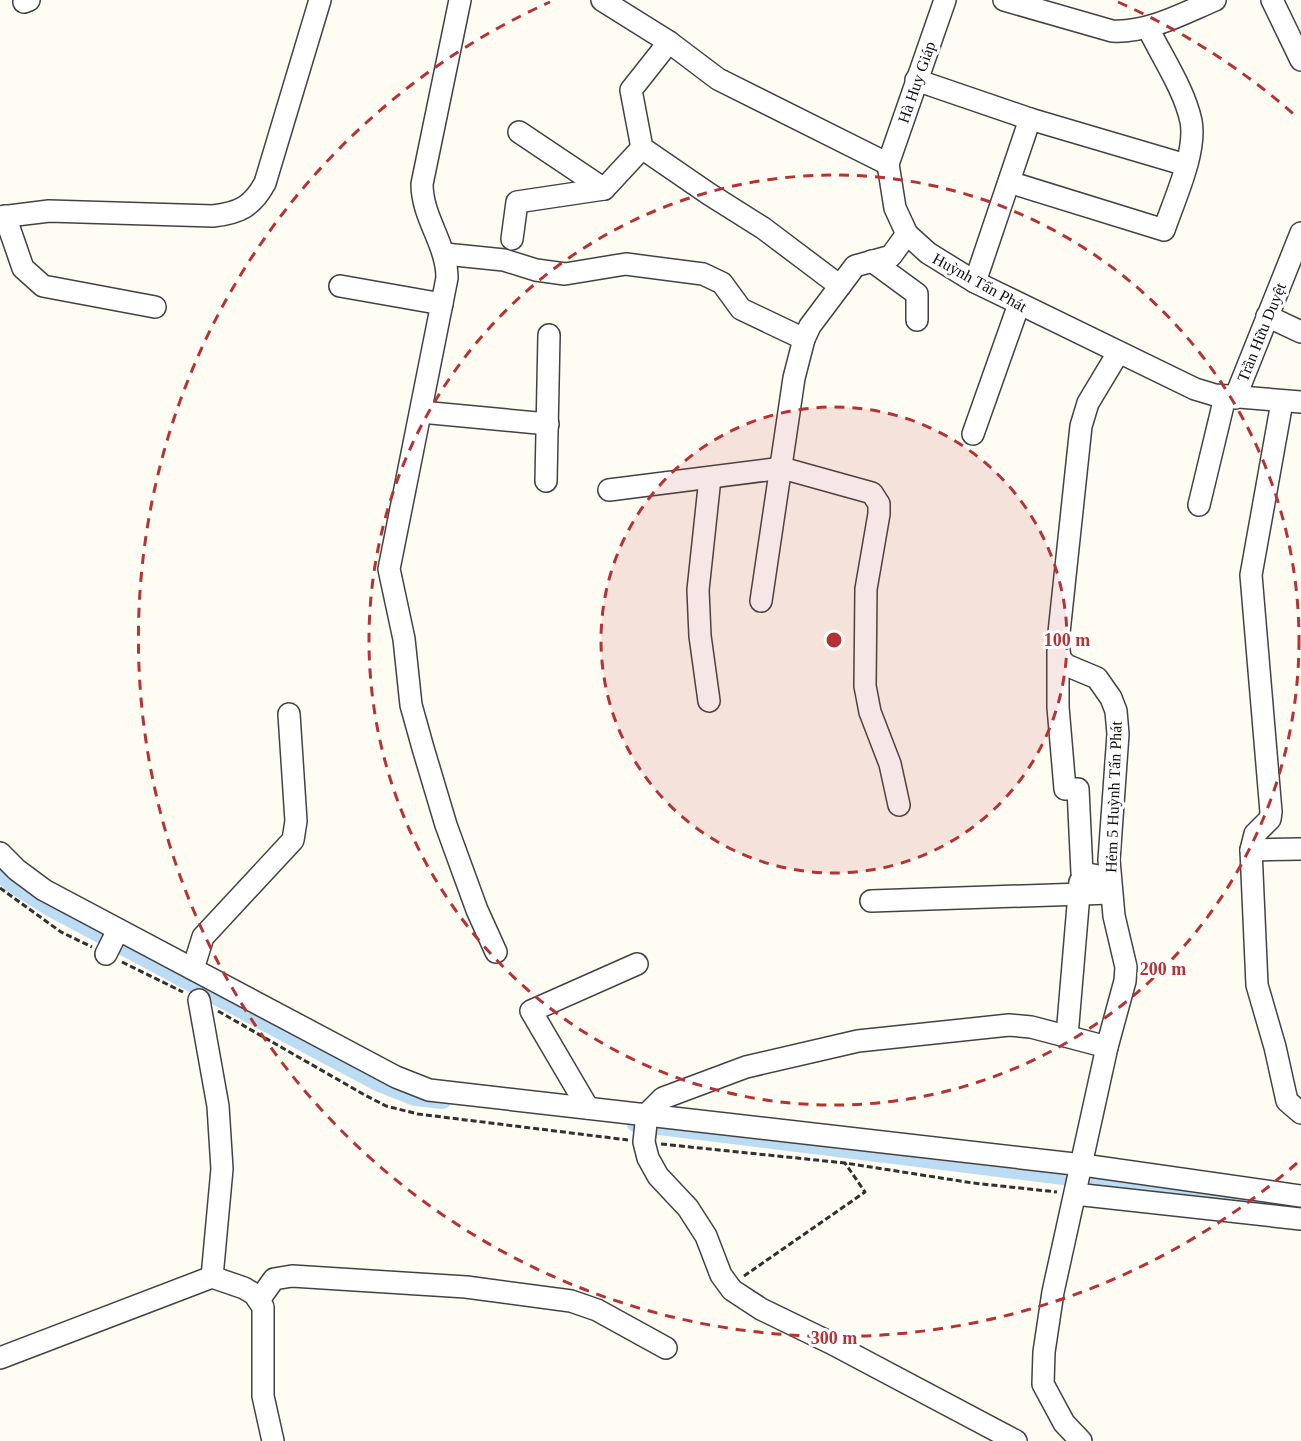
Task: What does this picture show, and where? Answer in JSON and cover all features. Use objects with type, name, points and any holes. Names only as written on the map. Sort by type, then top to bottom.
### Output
[{"type":"street","points":[[155,307],[43,286],[23,268],[2,216],[75,211],[213,216],[233,214],[247,208],[257,198],[265,183],[320,0]]},
{"type":"street","points":[[460,0],[422,184],[426,213],[445,254],[447,278],[391,552],[391,586],[404,639],[411,705],[423,748],[446,825],[477,910],[496,952]]},
{"type":"street","points":[[602,0],[626,6],[718,80],[888,164]]},
{"type":"street","name":"Hà Huy Giáp","points":[[888,164],[945,0]]},
{"type":"street","points":[[1004,0],[1112,31],[1130,32],[1148,28],[1215,0]]},
{"type":"street","points":[[1272,0],[1301,60]]},
{"type":"street","points":[[1009,182],[1164,230],[1186,165],[1192,141],[1191,123],[1185,104],[1148,28]]},
{"type":"street","points":[[669,42],[631,90],[642,148],[763,228],[840,286]]},
{"type":"street","points":[[916,80],[1030,119],[1186,165]]},
{"type":"street","points":[[975,282],[1030,119]]},
{"type":"street","points":[[519,132],[604,189]]},
{"type":"street","points":[[512,239],[517,202],[604,189],[642,148]]},
{"type":"street","name":"Huỳnh Tấn Phát","points":[[888,164],[895,208],[907,234],[928,253],[975,282],[1195,389],[1230,397],[1292,402]]},
{"type":"street","name":"Trần Hữu Duyệt","points":[[1199,505],[1230,397],[1301,233]]},
{"type":"street","points":[[761,601],[794,378],[804,339],[810,326],[855,266],[891,256],[907,234]]},
{"type":"street","points":[[445,254],[504,260],[550,273],[578,273],[626,264],[703,273],[722,283],[741,309],[804,339]]},
{"type":"street","points":[[872,261],[917,294],[917,320]]},
{"type":"street","points":[[340,286],[442,304]]},
{"type":"street","points":[[973,434],[1019,304]]},
{"type":"street","points":[[1267,316],[1301,332]]},
{"type":"street","points":[[546,482],[549,335]]},
{"type":"street","points":[[1111,886],[1082,873],[1078,789],[1065,789],[1058,707],[1058,651],[1081,426],[1088,403],[1119,353]]},
{"type":"street","points":[[1292,402],[1251,575],[1271,812],[1270,819],[1254,834],[1251,850],[1257,985],[1275,1047],[1285,1094],[1293,1109],[1301,1113]]},
{"type":"street","points":[[421,412],[548,424]]},
{"type":"street","points":[[609,490],[782,468],[872,494],[879,504],[866,589],[865,686],[870,712],[890,764],[898,805]]},
{"type":"street","points":[[709,701],[700,636],[698,590],[710,478]]},
{"type":"street","name":"Hẻm 5 Huỳnh Tấn Phát","points":[[1058,651],[1066,665],[1098,678],[1111,698],[1116,711],[1118,734],[1110,834],[1111,886],[1124,952],[1125,981],[1107,1047],[1053,1292],[1044,1352],[1043,1384],[1064,1423],[1081,1441]]},
{"type":"street","points":[[193,969],[203,938],[293,840],[297,821],[289,714]]},
{"type":"street","points":[[1251,850],[1301,849]]},
{"type":"street","points":[[0,853],[17,870],[44,890],[429,1090],[647,1114],[1079,1178],[1301,1219]]},
{"type":"street","points":[[1067,1036],[1082,867]]},
{"type":"street","points":[[872,901],[1078,894],[1111,886]]},
{"type":"street","points":[[106,954],[118,930]]},
{"type":"street","points":[[588,1108],[531,1011],[637,964]]},
{"type":"street","points":[[199,1000],[218,1106],[222,1169],[212,1277]]},
{"type":"street","points":[[1016,1441],[852,1354],[760,1310],[732,1290],[721,1275],[706,1236],[688,1208],[658,1176],[648,1158],[644,1142],[647,1114],[663,1098],[746,1067],[858,1041],[992,1024],[1031,1027],[1107,1047]]},
{"type":"street","points":[[1079,1178],[1301,1196]]},
{"type":"street","points":[[260,1300],[269,1284],[282,1276],[466,1287],[571,1301],[597,1310],[666,1348]]},
{"type":"street","points":[[0,1358],[212,1277],[244,1288],[260,1300],[264,1316],[263,1396],[273,1441]]},
{"type":"path","points":[[744,1276],[865,1192],[845,1163]]},
{"type":"waterway","points":[[0,873],[11,884],[49,908],[377,1083],[415,1098],[443,1101]]},
{"type":"waterway","points":[[635,1124],[1297,1206]]}]
